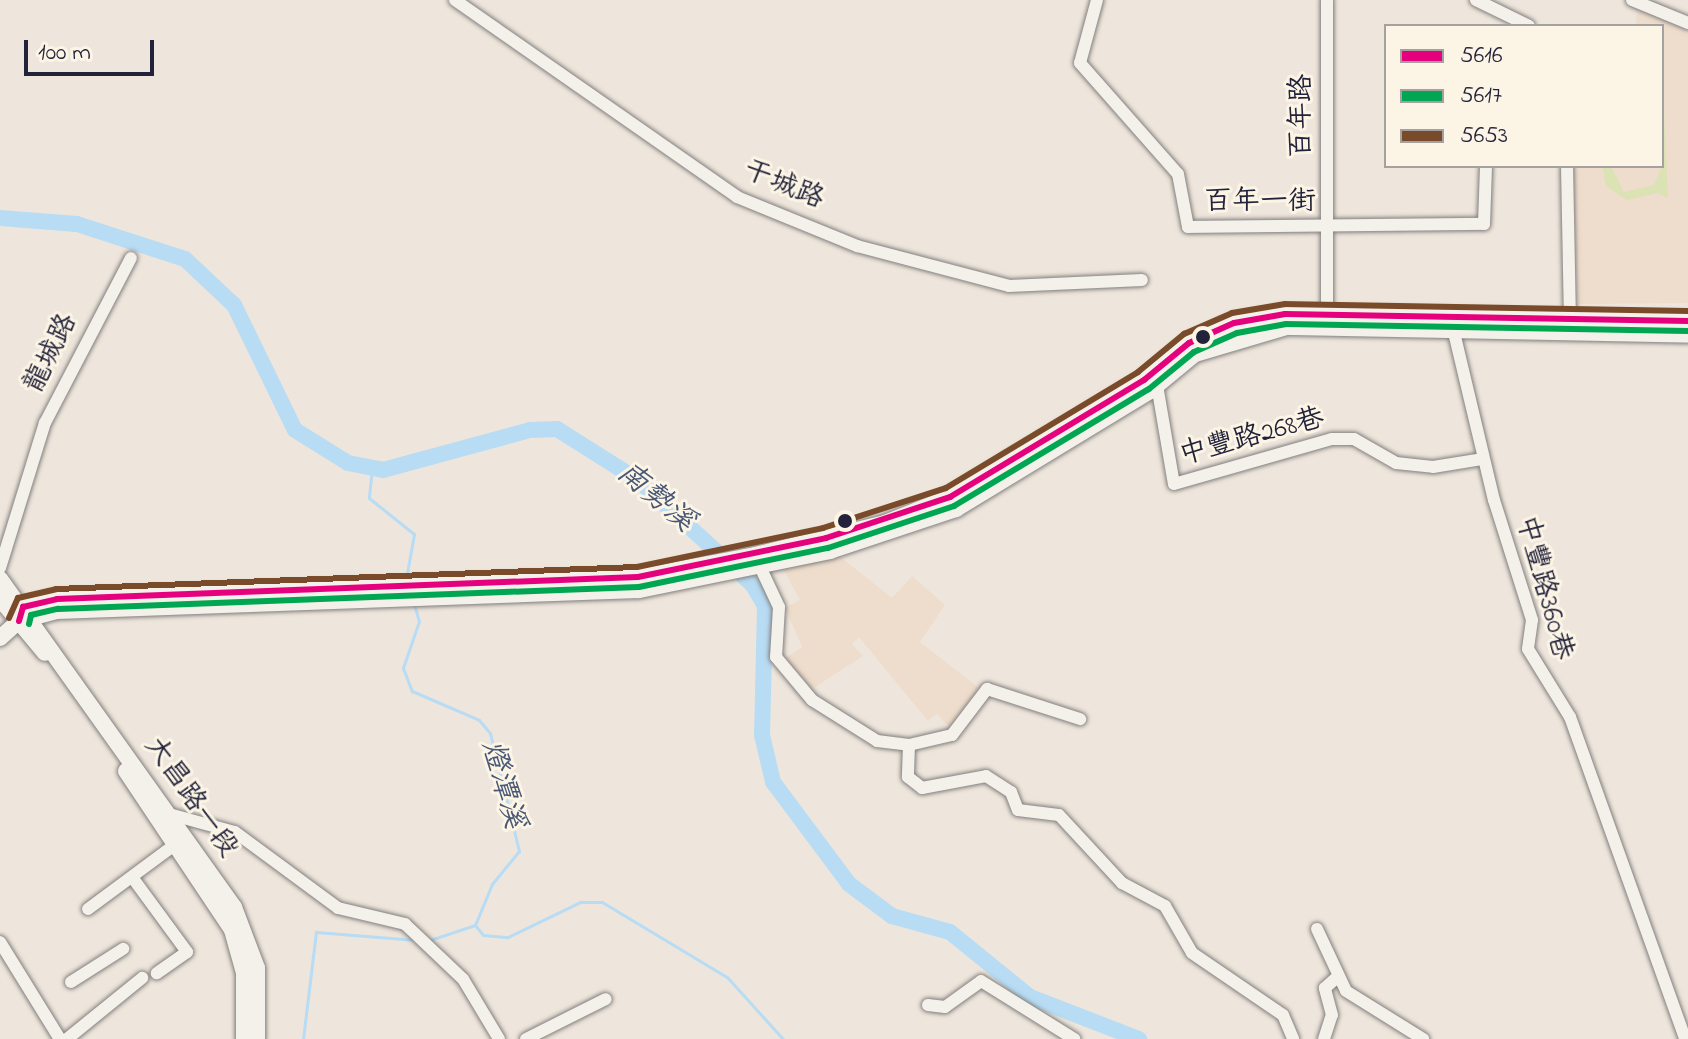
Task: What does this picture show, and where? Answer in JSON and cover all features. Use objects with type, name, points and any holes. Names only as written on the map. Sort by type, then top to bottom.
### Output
[{"type":"main road","points":[[751,563],[885,523],[950,497],[1144,380],[1189,343],[1234,323],[1327,321],[1570,326],[1688,335]]},
{"type":"main road","points":[[0,638],[25,615],[57,611],[482,589],[639,590],[751,563],[889,537],[956,509],[1157,385],[1195,354],[1238,336],[1327,321]]},
{"type":"main road","points":[[1570,326],[1688,321]]},
{"type":"main road","points":[[0,579],[25,615]]},
{"type":"main road","points":[[0,599],[25,615]]},
{"type":"main road","name":"大昌路一段","points":[[25,615],[169,814],[245,926],[260,995],[257,1039]]},
{"type":"main road","name":"大昌路一段","points":[[25,615],[176,844],[239,949],[244,1039]]},
{"type":"street","name":"干城路","points":[[455,0],[737,197],[857,246],[1009,286],[1142,280]]},
{"type":"street","name":"百年一街","points":[[1097,0],[1080,63],[1178,174],[1188,227],[1484,224],[1486,168]]},
{"type":"street","name":"百年路","points":[[1327,0],[1327,321]]},
{"type":"street","points":[[1476,0],[1525,24]]},
{"type":"street","points":[[1632,0],[1688,23]]},
{"type":"street","points":[[1567,168],[1570,326]]},
{"type":"street","name":"龍城路","points":[[0,568],[45,423],[131,258]]},
{"type":"street","name":"中豐路360巷","points":[[1452,324],[1483,459],[1532,620],[1528,649],[1570,717],[1685,1039]]},
{"type":"street","name":"中豐路268巷","points":[[1157,385],[1174,484],[1332,439],[1354,439],[1396,463],[1483,459]]},
{"type":"street","points":[[751,563],[779,607],[776,657],[803,689],[860,732],[909,745],[952,735],[987,689],[1080,719]]},
{"type":"street","points":[[0,613],[25,615]]},
{"type":"street","points":[[909,745],[908,777],[922,788],[986,776],[1011,792],[1018,810],[1059,815],[1122,883],[1165,906],[1192,953],[1283,1015],[1293,1039]]},
{"type":"street","points":[[169,814],[235,832],[338,908],[395,918],[418,942],[463,979],[499,1039]]},
{"type":"street","points":[[88,909],[176,844]]},
{"type":"street","points":[[132,877],[187,952],[157,973]]},
{"type":"street","points":[[1317,929],[1336,978],[1359,1002],[1423,1039]]},
{"type":"street","points":[[0,942],[60,1039]]},
{"type":"street","points":[[71,982],[123,949]]},
{"type":"street","points":[[67,1039],[142,978]]},
{"type":"street","points":[[1324,1039],[1332,1015],[1325,988],[1336,978]]},
{"type":"street","points":[[928,1005],[945,1007],[981,981],[1074,1039]]},
{"type":"street","points":[[526,1039],[606,999]]},
{"type":"shaded area","points":[[1637,7],[1688,31],[1688,303],[1578,304],[1573,168],[1664,168],[1664,24],[1636,24]]},
{"type":"shaded area","points":[[838,555],[892,598],[912,576],[945,605],[920,642],[983,691],[952,730],[937,714],[928,721],[859,637],[852,644],[863,656],[809,691],[783,660],[802,647],[785,608],[800,600],[782,567]]},
{"type":"green space","points":[[1664,111],[1668,198],[1658,193],[1627,200],[1606,186],[1602,168],[1612,168],[1624,192],[1654,185],[1661,168],[1664,168]]},
{"type":"waterway","name":"南勢溪","points":[[0,218],[77,224],[185,259],[234,305],[295,430],[348,463],[383,470],[530,430],[557,429],[638,480],[752,584],[765,606],[762,735],[773,782],[849,884],[892,916],[950,932],[1030,997],[1139,1039]]},
{"type":"waterway","name":"燈潭溪","points":[[372,468],[369,498],[414,534],[406,579]]},
{"type":"waterway","name":"燈潭溪","points":[[414,604],[419,621],[403,668],[412,691],[479,720],[490,733],[519,851],[492,884],[475,925],[427,941]]},
{"type":"waterway","points":[[475,925],[483,935],[508,937],[580,902],[602,902],[727,977],[783,1039]]},
{"type":"waterway","name":"燈潭溪","points":[[303,1039],[316,932],[416,940]]},
{"type":"transit line","name":"5653","points":[[9,618],[18,598],[56,589],[637,567],[823,528],[946,488],[1138,372],[1184,334],[1232,313],[1285,304],[1688,311]]},
{"type":"transit line","name":"5616","points":[[19,621],[23,607],[57,599],[638,577],[826,538],[950,497],[1144,380],[1189,343],[1234,323],[1285,314],[1688,321]]},
{"type":"transit line","name":"5617","points":[[29,624],[31,615],[58,609],[639,587],[828,548],[954,506],[1149,389],[1194,352],[1237,333],[1286,324],[1688,331]]}]
